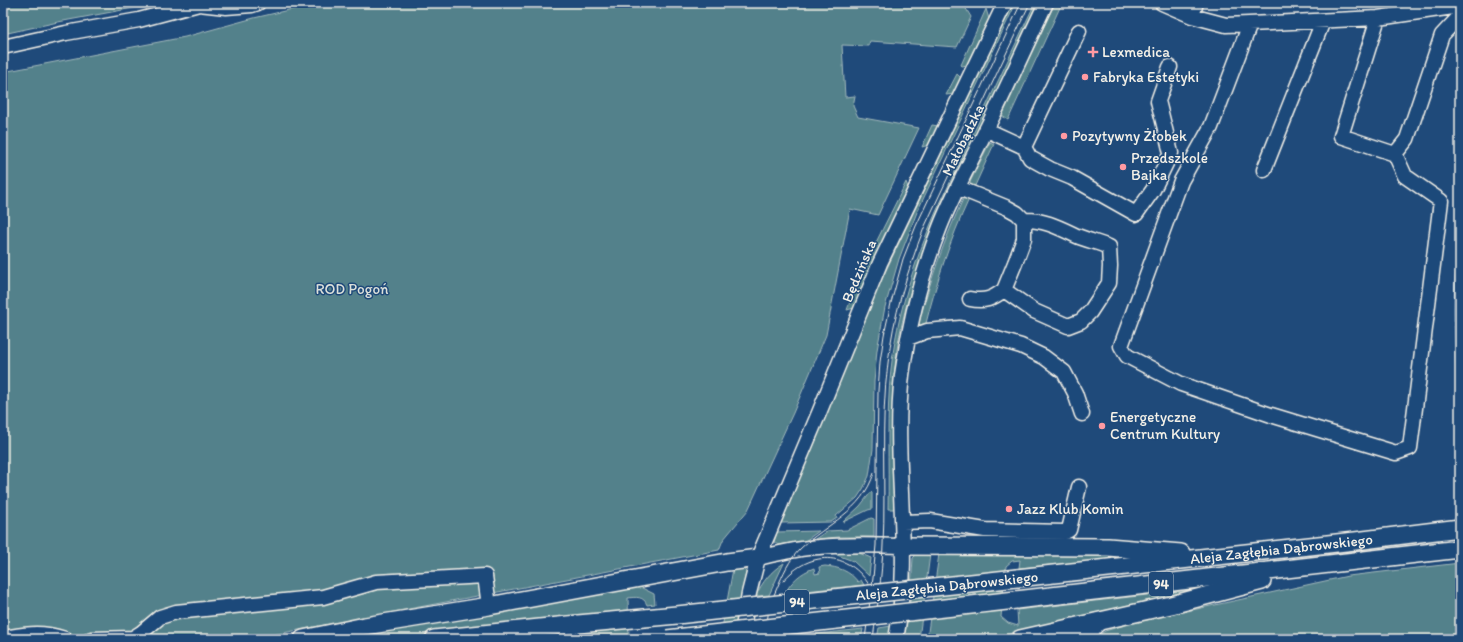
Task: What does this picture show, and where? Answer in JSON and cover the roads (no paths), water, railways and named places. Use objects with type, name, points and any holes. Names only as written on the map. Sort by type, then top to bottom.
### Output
[{"type":"main road","name":"Aleja Zagłębia Dąbrowskiego","points":[[434,639],[578,624],[677,616],[1460,528]]},
{"type":"main road","points":[[902,546],[1108,547],[1219,556]]},
{"type":"main road","name":"Aleja Zagłębia Dąbrowskiego","points":[[667,639],[1460,549]]},
{"type":"main road","points":[[303,639],[365,626],[489,606],[727,562],[758,558]]},
{"type":"main road","points":[[1020,639],[1171,606],[1273,578],[1307,567]]},
{"type":"main road","points":[[1081,639],[1098,622]]},
{"type":"street","points":[[3,47],[66,33],[139,20],[199,4],[226,7],[252,5],[258,3]]},
{"type":"street","name":"Będzińska","points":[[742,639],[749,593],[758,558],[880,263],[1004,3]]},
{"type":"street","name":"Małobądzka","points":[[908,338],[918,295],[941,226],[1046,3]]},
{"type":"street","points":[[1162,3],[1194,9],[1226,25],[1378,18],[1460,6]]},
{"type":"street","points":[[1395,154],[1407,139],[1442,35],[1460,16]]},
{"type":"street","points":[[1250,24],[1211,127],[1181,181],[1121,346],[1127,356],[1181,384],[1272,415],[1396,453],[1410,448],[1441,201],[1405,176],[1395,154],[1341,136],[1378,18]]},
{"type":"street","points":[[1264,170],[1323,21]]},
{"type":"street","points":[[1024,148],[1079,31]]},
{"type":"street","points":[[987,130],[1024,148],[1030,158],[1050,169],[1072,178],[1136,214],[1153,190],[1171,153],[1158,101],[1170,67]]},
{"type":"street","points":[[959,188],[1008,208],[1024,220],[1033,220],[1058,227],[1109,247],[1109,283],[1090,312],[1081,321],[1068,326],[1034,311],[1004,290]]},
{"type":"street","points":[[970,299],[980,301],[995,297],[1004,290],[1024,239],[1024,220]]},
{"type":"street","points":[[896,639],[900,620],[903,574],[903,522],[899,413],[902,377],[908,338],[927,331],[960,328],[1021,346],[1044,357],[1064,372],[1075,394],[1082,414]]},
{"type":"street","points":[[903,522],[930,521],[985,530],[1065,532],[1069,530],[1078,493]]},
{"type":"street","points":[[758,558],[800,549],[819,547],[863,545],[902,546]]},
{"type":"street","points":[[91,639],[132,638],[141,633],[160,617],[176,612],[323,597],[376,582],[486,572],[489,606]]},
{"type":"street","points":[[3,638],[28,634],[44,634],[65,639]]},
{"type":"water","points":[[1460,240],[1460,415],[1455,349],[1454,306]]},
{"type":"tram line","points":[[865,639],[876,545],[878,391],[880,362],[891,303],[903,259],[916,226],[1021,3]]},
{"type":"tram line","points":[[873,639],[879,592],[884,523],[884,408],[890,346],[897,312],[906,278],[924,228],[1030,3]]},
{"type":"tram line","points":[[768,639],[767,619],[770,607],[789,562],[810,540],[843,516],[861,498],[874,473]]},
{"type":"tram line","points":[[783,581],[794,570],[806,563],[818,559],[830,558],[842,561],[854,568],[864,577],[872,590]]},
{"type":"place","name":"Lexmedica","points":[[1093,52]]},
{"type":"place","name":"Fabryka Estetyki","points":[[1085,77]]},
{"type":"place","name":"Pozytywny Żłobek","points":[[1064,136]]},
{"type":"place","name":"Przedszkole Bajka","points":[[1123,167]]},
{"type":"place","name":"Energetyczne Centrum Kultury","points":[[1102,426]]},
{"type":"place","name":"Jazz Klub Komin","points":[[1009,509]]},
{"type":"park label","name":"ROD Pogoń","points":[[352,289]]}]
